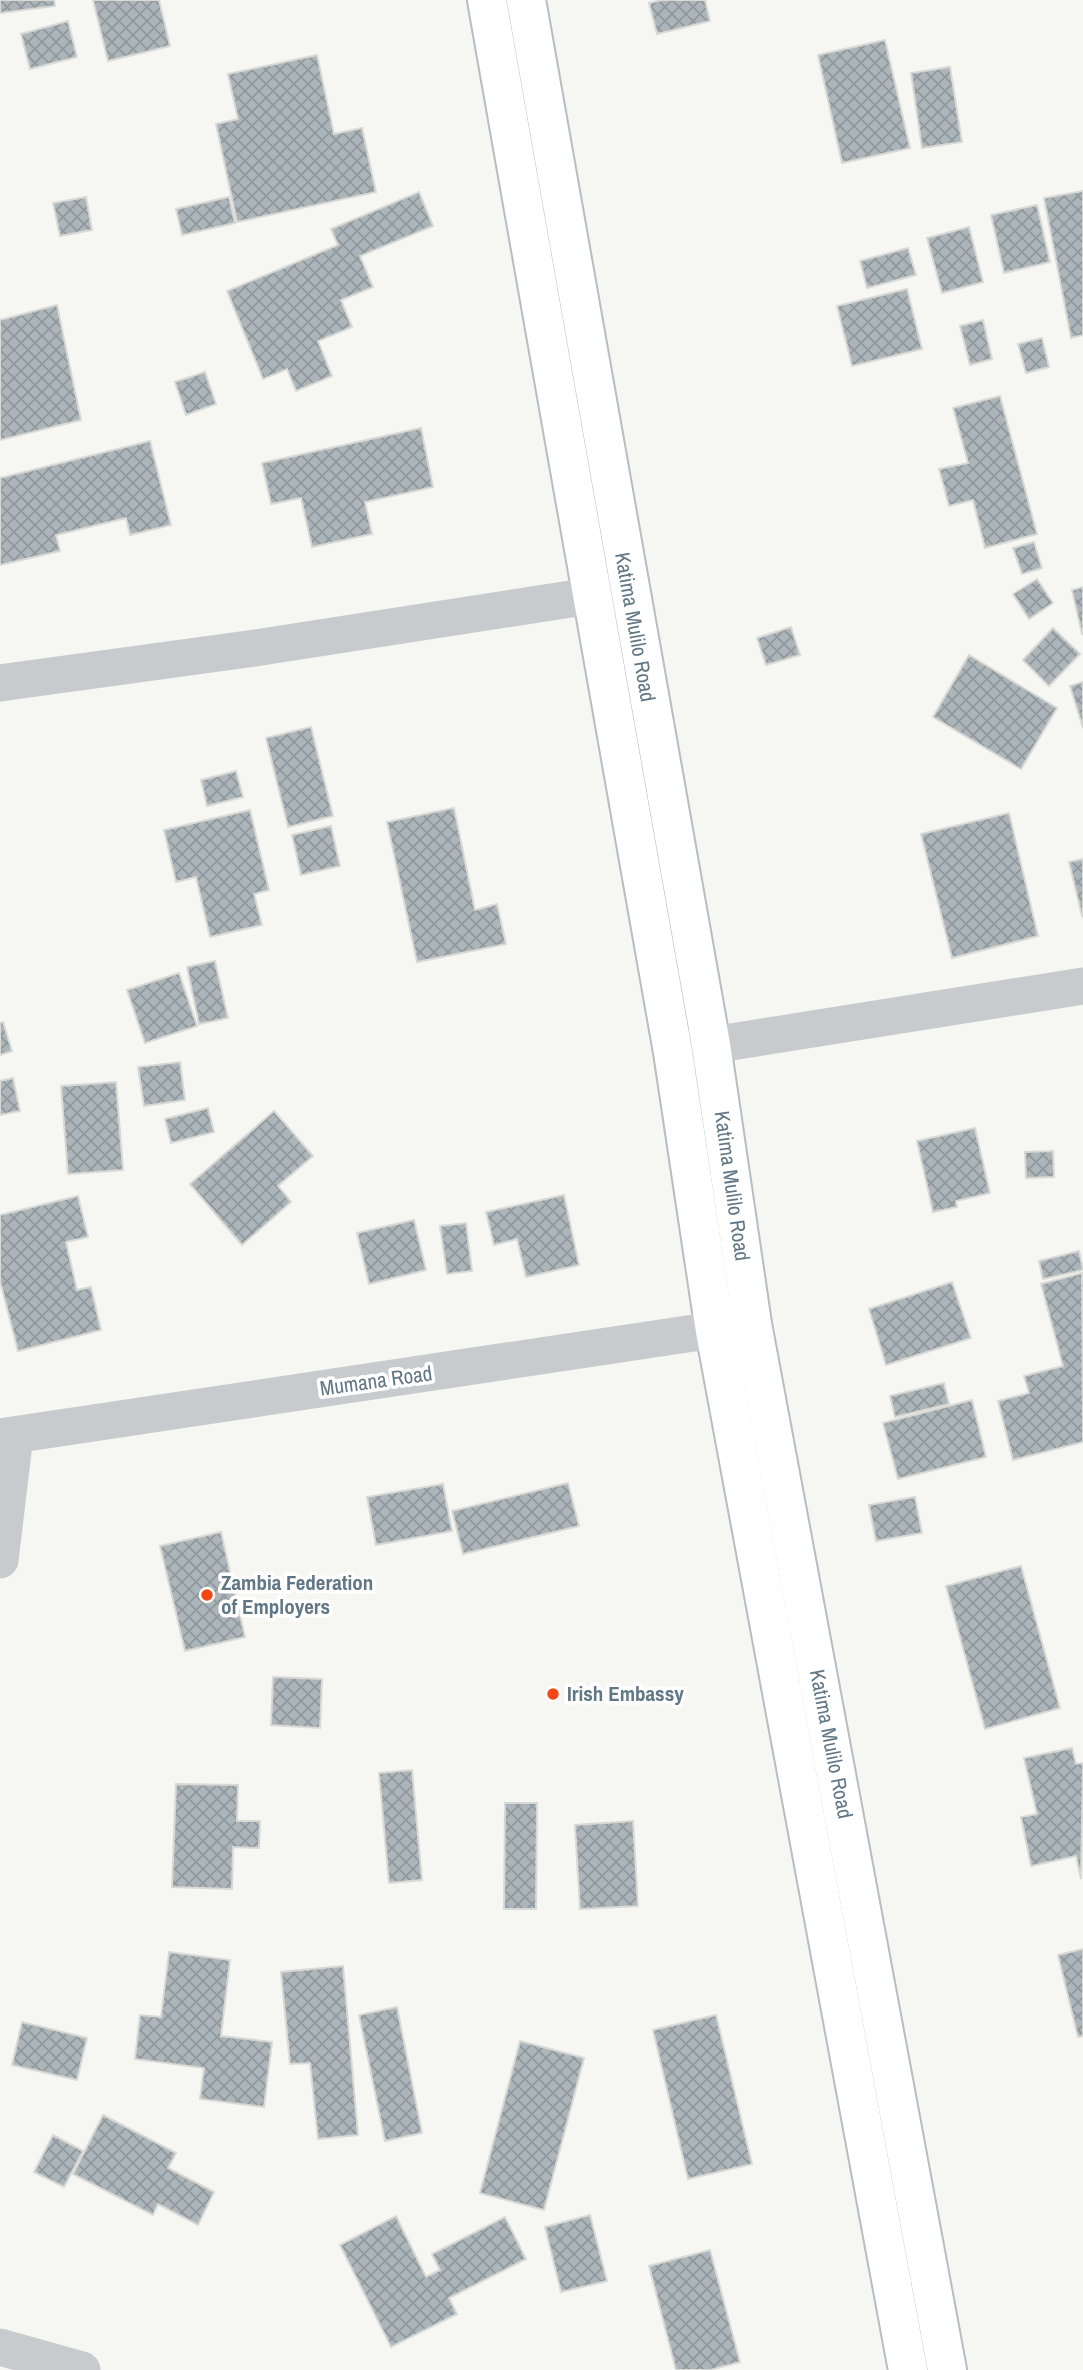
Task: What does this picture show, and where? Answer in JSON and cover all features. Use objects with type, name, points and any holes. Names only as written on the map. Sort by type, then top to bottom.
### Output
[{"type":"main road","name":"Katima Mulilo Road","points":[[487,0],[590,597],[673,1052],[715,1331],[908,2370]]},
{"type":"main road","name":"Katima Mulilo Road","points":[[526,0],[628,590],[711,1045],[752,1324],[947,2370]]},
{"type":"street","points":[[0,683],[628,590]]},
{"type":"street","points":[[673,1052],[1083,986]]},
{"type":"street","name":"Mumana Road","points":[[7,1436],[752,1324]]},
{"type":"street","points":[[0,1560],[7,1436]]},
{"type":"street","points":[[0,2347],[82,2370]]},
{"type":"building","points":[[0,0],[54,0],[55,6],[0,13]]},
{"type":"building","points":[[93,0],[159,0],[170,46],[108,61]]},
{"type":"building","points":[[662,0],[705,0],[710,21],[657,34],[649,3]]},
{"type":"building","points":[[68,21],[77,57],[30,69],[21,34]]},
{"type":"building","points":[[885,40],[910,148],[842,163],[818,55]]},
{"type":"building","points":[[317,55],[334,134],[362,128],[376,192],[237,222],[216,124],[238,119],[228,74]]},
{"type":"building","points":[[950,67],[962,142],[922,148],[911,73]]},
{"type":"building","points":[[1083,191],[1083,335],[1071,338],[1044,198]]},
{"type":"building","points":[[419,192],[433,226],[360,256],[373,287],[341,300],[352,327],[318,341],[332,376],[296,391],[287,369],[263,379],[227,291],[338,245],[331,229]]},
{"type":"building","points":[[86,197],[92,230],[60,236],[53,203]]},
{"type":"building","points":[[229,197],[235,223],[182,235],[176,209]]},
{"type":"building","points":[[1037,205],[1050,262],[1004,273],[991,215]]},
{"type":"building","points":[[969,227],[983,282],[942,293],[927,238]]},
{"type":"building","points":[[908,248],[916,275],[867,288],[860,261]]},
{"type":"building","points":[[907,289],[922,349],[852,366],[837,306]]},
{"type":"building","points":[[57,305],[81,420],[0,440],[0,320]]},
{"type":"building","points":[[983,320],[992,359],[970,365],[960,326]]},
{"type":"building","points":[[1042,338],[1049,367],[1026,373],[1018,344]]},
{"type":"building","points":[[205,372],[216,404],[186,415],[175,382]]},
{"type":"building","points":[[1000,396],[1037,534],[985,548],[973,500],[949,506],[939,469],[968,463],[953,408]]},
{"type":"building","points":[[421,428],[433,487],[365,502],[372,534],[312,547],[301,498],[271,504],[262,463]]},
{"type":"building","points":[[150,441],[171,525],[130,535],[126,518],[56,535],[60,551],[0,565],[0,478]]},
{"type":"building","points":[[1034,542],[1042,568],[1022,574],[1013,548]]},
{"type":"building","points":[[1037,579],[1053,603],[1029,619],[1013,594]]},
{"type":"building","points":[[1083,587],[1083,634],[1082,634],[1072,590]]},
{"type":"building","points":[[791,627],[800,655],[766,665],[757,638]]},
{"type":"building","points":[[1053,628],[1080,654],[1049,686],[1023,660]]},
{"type":"building","points":[[969,655],[1057,708],[1021,769],[933,717]]},
{"type":"building","points":[[1083,682],[1083,728],[1070,686]]},
{"type":"building","points":[[311,727],[333,816],[288,827],[266,738]]},
{"type":"building","points":[[236,771],[243,797],[207,806],[201,780]]},
{"type":"building","points":[[454,808],[475,910],[497,904],[506,944],[417,962],[387,822]]},
{"type":"building","points":[[250,810],[269,890],[254,894],[262,925],[210,937],[196,877],[176,882],[164,830]]},
{"type":"building","points":[[1009,813],[1038,936],[952,958],[921,834]]},
{"type":"building","points":[[331,826],[340,866],[301,875],[292,835]]},
{"type":"building","points":[[1083,859],[1083,915],[1082,916],[1069,862]]},
{"type":"building","points":[[215,961],[228,1018],[199,1024],[187,967]]},
{"type":"building","points":[[179,973],[197,1026],[145,1043],[127,990]]},
{"type":"building","points":[[3,1022],[12,1051],[0,1055],[0,1023]]},
{"type":"building","points":[[180,1062],[185,1100],[144,1106],[138,1067]]},
{"type":"building","points":[[13,1078],[20,1111],[0,1115],[0,1081]]},
{"type":"building","points":[[116,1082],[123,1170],[68,1174],[61,1086]]},
{"type":"building","points":[[208,1108],[214,1132],[171,1143],[165,1119]]},
{"type":"building","points":[[274,1111],[313,1156],[278,1186],[291,1202],[242,1245],[190,1184]]},
{"type":"building","points":[[975,1128],[990,1193],[956,1201],[957,1207],[933,1212],[917,1141]]},
{"type":"building","points":[[1053,1151],[1054,1177],[1026,1178],[1025,1152]]},
{"type":"building","points":[[564,1195],[579,1265],[526,1277],[517,1239],[494,1245],[486,1212]]},
{"type":"building","points":[[78,1196],[88,1237],[66,1242],[77,1290],[91,1287],[101,1330],[18,1351],[0,1281],[0,1215]]},
{"type":"building","points":[[414,1220],[426,1270],[369,1284],[357,1233]]},
{"type":"building","points":[[466,1223],[472,1271],[447,1274],[440,1226]]},
{"type":"building","points":[[1079,1251],[1083,1270],[1043,1279],[1039,1261]]},
{"type":"building","points":[[1082,1273],[1083,1442],[1013,1460],[998,1401],[1029,1393],[1024,1376],[1063,1366],[1041,1284]]},
{"type":"building","points":[[952,1282],[971,1338],[886,1365],[869,1309]]},
{"type":"building","points":[[944,1383],[949,1404],[895,1417],[890,1396]]},
{"type":"building","points":[[972,1400],[986,1457],[898,1479],[883,1423]]},
{"type":"building","points":[[568,1483],[579,1526],[463,1554],[452,1511]]},
{"type":"building","points":[[443,1484],[452,1531],[376,1545],[367,1497]]},
{"type":"building","points":[[915,1497],[922,1533],[876,1541],[869,1505]]},
{"type":"building","points":[[221,1532],[245,1637],[185,1651],[160,1546]]},
{"type":"building","points":[[1021,1566],[1060,1708],[985,1729],[946,1586]]},
{"type":"building","points":[[273,1677],[322,1679],[320,1728],[271,1725]]},
{"type":"building","points":[[1072,1748],[1076,1764],[1083,1763],[1081,1879],[1076,1856],[1031,1866],[1021,1817],[1037,1814],[1024,1758]]},
{"type":"building","points":[[412,1770],[422,1880],[389,1883],[379,1773]]},
{"type":"building","points":[[176,1784],[238,1785],[237,1821],[260,1821],[259,1848],[233,1847],[232,1889],[172,1887]]},
{"type":"building","points":[[505,1803],[537,1803],[536,1909],[504,1909]]},
{"type":"building","points":[[633,1821],[638,1906],[580,1909],[575,1825]]},
{"type":"building","points":[[1083,1949],[1083,2036],[1078,2037],[1058,1955]]},
{"type":"building","points":[[169,1952],[230,1960],[221,2036],[272,2042],[264,2107],[200,2099],[204,2068],[135,2059],[140,2015],[161,2017]]},
{"type":"building","points":[[343,1966],[358,2135],[318,2139],[310,2063],[290,2064],[281,1972]]},
{"type":"building","points":[[397,2007],[422,2133],[385,2141],[359,2015]]},
{"type":"building","points":[[716,2015],[752,2164],[688,2179],[653,2030]]},
{"type":"building","points":[[22,2022],[87,2038],[77,2080],[12,2065]]},
{"type":"building","points":[[520,2041],[584,2058],[544,2210],[480,2193]]},
{"type":"building","points":[[103,2115],[176,2153],[168,2168],[214,2192],[198,2225],[158,2204],[153,2215],[73,2174]]},
{"type":"building","points":[[53,2135],[83,2151],[64,2187],[34,2172]]},
{"type":"building","points":[[590,2215],[607,2281],[561,2292],[545,2227]]},
{"type":"building","points":[[396,2216],[426,2277],[440,2270],[432,2254],[505,2217],[526,2259],[449,2298],[457,2314],[391,2347],[340,2245]]},
{"type":"building","points":[[710,2250],[740,2362],[710,2370],[676,2370],[649,2266]]},
{"type":"place","name":"Zambia Federation of Employers","points":[[207,1595]]},
{"type":"place","name":"Irish Embassy","points":[[553,1694]]}]
